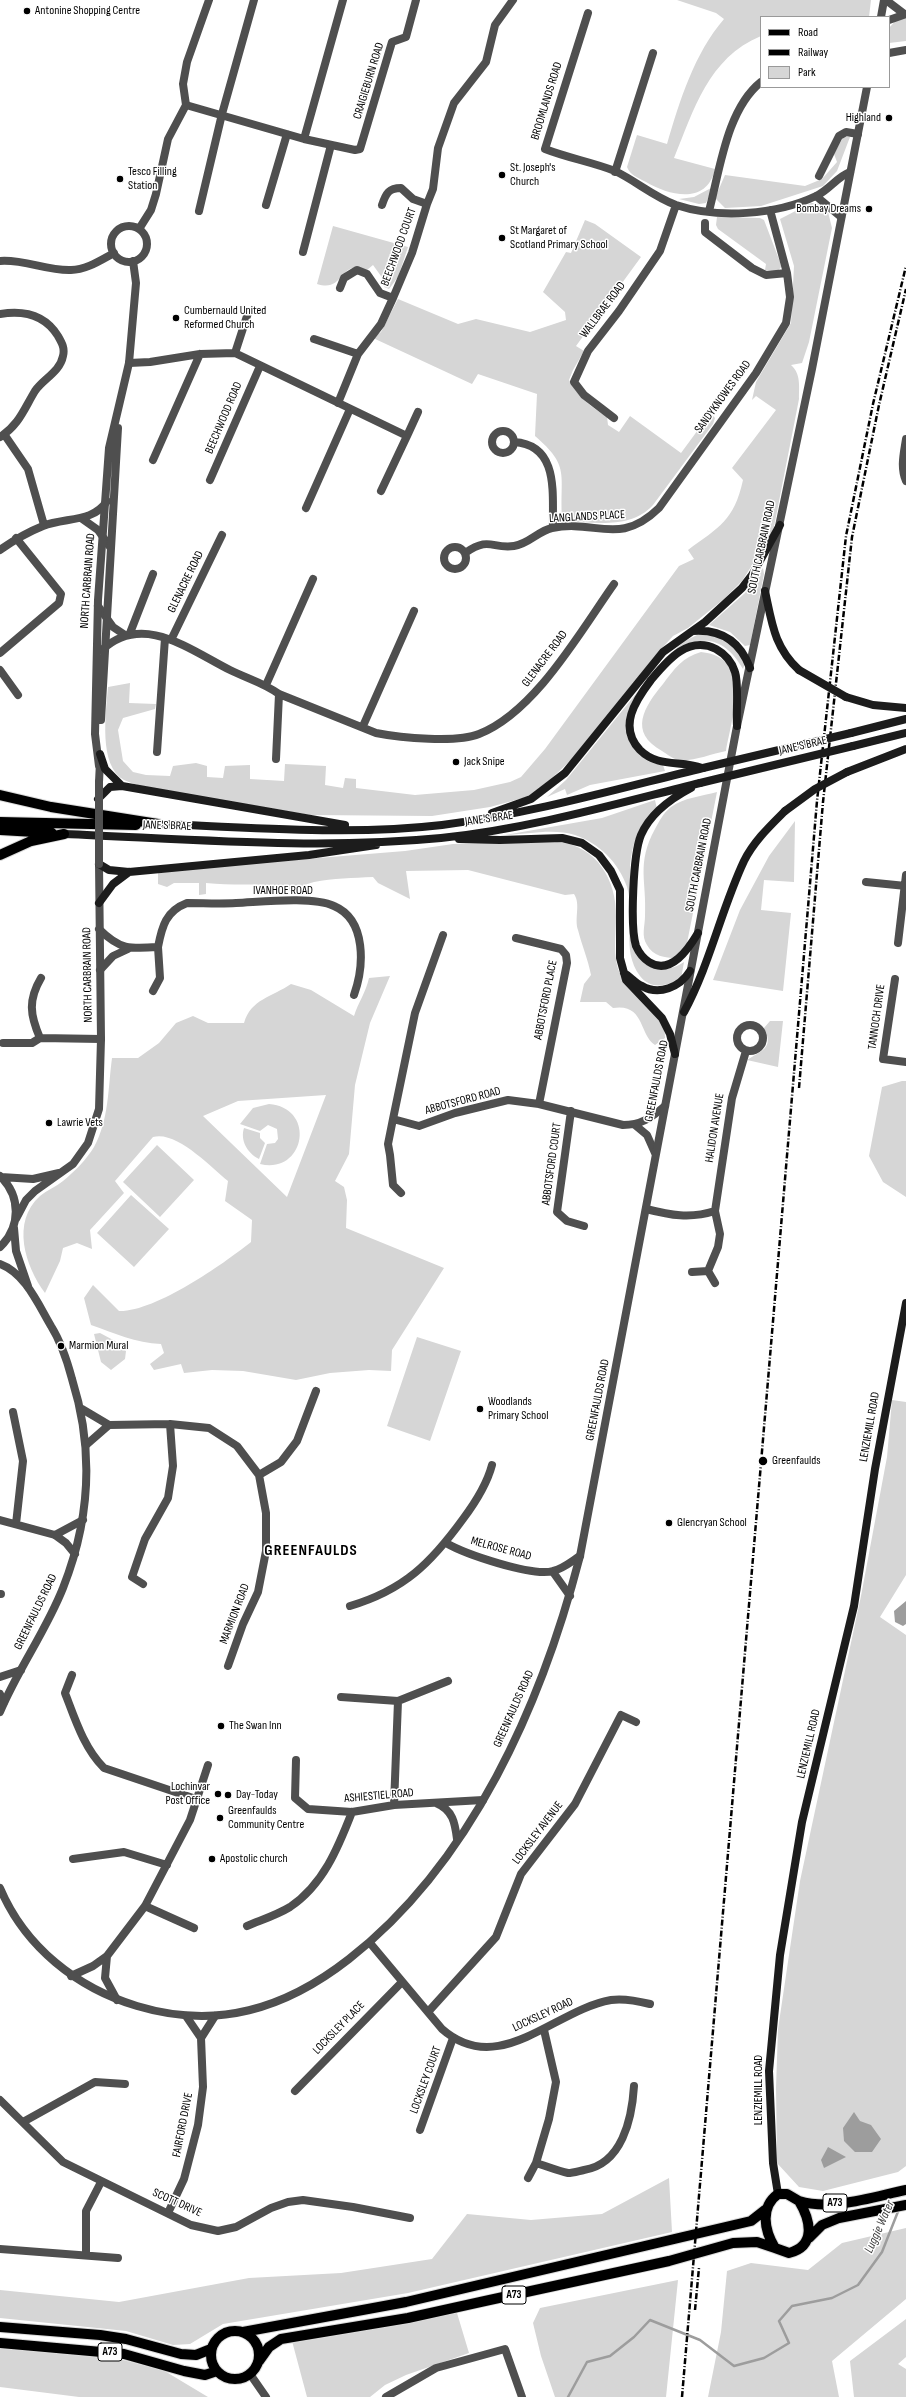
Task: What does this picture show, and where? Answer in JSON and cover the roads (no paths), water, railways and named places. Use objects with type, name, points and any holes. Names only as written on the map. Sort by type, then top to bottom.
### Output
[{"type":"main road","points":[[468,821],[530,799],[553,784],[576,761],[663,652],[716,613],[742,588],[752,575],[780,525]]},
{"type":"main road","points":[[765,592],[780,647],[789,660],[799,670],[846,697],[873,705],[906,708]]},
{"type":"main road","points":[[692,632],[718,633],[732,640],[743,652],[750,668]]},
{"type":"main road","points":[[702,768],[694,765],[664,763],[655,760],[639,749],[631,735],[629,720],[634,703],[661,668],[687,647],[705,646],[720,652],[731,663],[736,675],[737,726]]},
{"type":"main road","name":"JANE'S BRAE","points":[[158,824],[369,829],[441,825],[468,821],[601,793],[906,719]]},
{"type":"main road","name":"JANE'S BRAE","points":[[64,834],[212,840],[386,842],[443,838],[518,827],[906,733]]},
{"type":"main road","points":[[684,1012],[702,975],[745,860],[767,829],[785,811],[815,789],[848,772],[906,749]]},
{"type":"main road","points":[[100,754],[105,769],[122,786]]},
{"type":"main road","points":[[698,933],[683,955],[668,964],[652,964],[640,954],[634,940],[633,863],[641,834],[651,819],[673,799],[700,783]]},
{"type":"main road","points":[[98,799],[110,787],[122,786],[369,829]]},
{"type":"main road","points":[[0,795],[51,807],[158,824]]},
{"type":"main road","points":[[0,822],[130,826],[158,824]]},
{"type":"main road","points":[[0,830],[64,834]]},
{"type":"main road","points":[[0,855],[31,841],[64,834]]},
{"type":"main road","points":[[443,838],[485,840],[562,838],[582,843],[591,848],[606,863],[620,890],[620,958],[624,973],[630,986],[656,1010],[667,1025],[675,1054]]},
{"type":"main road","points":[[99,864],[110,870],[130,872],[344,852],[386,842]]},
{"type":"main road","points":[[99,903],[113,884],[130,872]]},
{"type":"main road","points":[[624,973],[640,986],[659,990],[676,986],[690,971]]},
{"type":"main road","name":"LENZIEMILL ROAD","points":[[778,2194],[773,2163],[769,2071],[780,1955],[802,1822],[854,1606],[875,1470],[906,1303]]},
{"type":"main road","name":"A73","points":[[0,2327],[100,2335],[126,2339],[181,2354],[196,2355],[211,2349],[223,2333],[236,2330],[243,2332],[406,2302],[751,2221],[765,2210],[768,2203],[778,2194],[787,2194],[799,2202],[814,2206],[871,2198],[906,2190]]},
{"type":"main road","points":[[799,2202],[809,2230],[809,2238]]},
{"type":"main road","name":"A73","points":[[0,2343],[124,2354],[184,2371],[205,2375],[217,2372],[222,2376],[236,2379],[250,2374],[269,2347],[281,2339],[439,2311],[669,2261],[733,2243],[757,2242],[789,2253],[797,2251],[804,2246],[809,2238],[822,2225],[862,2213],[906,2205]]},
{"type":"main road","points":[[765,2210],[771,2241],[775,2248]]},
{"type":"main road","points":[[243,2332],[255,2340],[259,2354],[259,2361]]},
{"type":"main road","points":[[211,2349],[212,2361],[217,2372]]},
{"type":"street","points":[[140,229],[155,200],[168,139],[186,105],[183,84],[187,62],[209,0]]},
{"type":"street","points":[[199,211],[222,114],[254,0]]},
{"type":"street","points":[[304,139],[343,0]]},
{"type":"street","name":"CRAIGIEBURN ROAD","points":[[186,105],[222,114],[304,139],[355,150],[360,149],[392,42],[406,37],[416,0]]},
{"type":"street","name":"BEECHWOOD COURT","points":[[338,403],[358,354],[381,324],[412,253],[433,189],[438,148],[454,103],[486,62],[495,25],[513,0]]},
{"type":"street","points":[[881,16],[885,0],[904,14]]},
{"type":"street","name":"BROOMLANDS ROAD","points":[[588,13],[545,150],[615,172],[676,205],[709,211],[742,214],[770,210],[816,196],[830,187],[839,178],[850,172]]},
{"type":"street","points":[[890,20],[904,14]]},
{"type":"street","points":[[890,53],[906,50]]},
{"type":"street","points":[[615,172],[653,53]]},
{"type":"street","points":[[709,211],[735,114],[749,93],[760,83]]},
{"type":"street","name":"SOUTH CARBRAIN ROAD","points":[[684,1012],[690,971],[737,726],[780,525],[867,88]]},
{"type":"street","points":[[819,176],[842,133],[858,134]]},
{"type":"street","points":[[266,205],[287,134]]},
{"type":"street","points":[[303,252],[331,145]]},
{"type":"street","name":"BEECHWOOD COURT","points":[[382,205],[386,193],[393,188],[402,188],[413,199],[427,204]]},
{"type":"street","points":[[816,196],[841,217]]},
{"type":"street","name":"WALLBRAE ROAD","points":[[614,418],[584,395],[574,382],[588,351],[619,311],[660,251],[676,205]]},
{"type":"street","name":"SANDYKNOWES ROAD","points":[[645,522],[659,508],[756,373],[786,323],[790,297],[787,273],[770,210]]},
{"type":"street","points":[[705,223],[705,232],[752,268],[766,275],[787,273]]},
{"type":"street","points":[[130,226],[140,229],[146,238],[147,244],[143,255],[133,261],[122,260],[114,253],[111,242],[117,231],[130,226]]},
{"type":"street","points":[[0,261],[15,261],[71,270],[87,267],[114,253]]},
{"type":"street","name":"NORTH CARBRAIN ROAD","points":[[99,766],[96,740],[96,655],[98,606],[110,448],[129,363],[136,284],[133,261]]},
{"type":"street","name":"BEECHWOOD COURT","points":[[340,288],[344,278],[357,270],[367,274],[380,293],[393,298]]},
{"type":"street","points":[[235,354],[248,313]]},
{"type":"street","points":[[0,314],[35,316],[43,318],[52,327],[64,347],[63,357],[52,375],[35,390],[21,418],[2,436],[28,469],[44,525]]},
{"type":"street","points":[[314,339],[358,354]]},
{"type":"street","points":[[154,460],[200,354]]},
{"type":"street","points":[[129,363],[150,362],[200,354],[235,354],[406,436]]},
{"type":"street","name":"BEECHWOOD ROAD","points":[[210,480],[260,366]]},
{"type":"street","name":"NORTH CARBRAIN ROAD","points":[[0,1247],[12,1233],[26,1200],[35,1191],[73,1164],[88,1143],[99,1109],[101,1039],[98,799],[106,617],[120,400]]},
{"type":"street","points":[[306,508],[350,409]]},
{"type":"street","points":[[382,492],[418,412]]},
{"type":"street","points":[[906,439],[902,463],[903,474],[906,481]]},
{"type":"street","points":[[514,442],[524,442],[540,451],[550,467],[553,528]]},
{"type":"street","points":[[0,550],[16,538],[44,525],[62,520],[81,518],[98,511],[106,504],[114,490]]},
{"type":"street","points":[[81,518],[91,523],[110,547]]},
{"type":"street","name":"LANGLANDS PLACE","points":[[465,553],[478,545],[492,544],[508,547],[523,545],[542,532],[553,528],[612,530],[628,528],[645,522]]},
{"type":"street","name":"GLENACRE ROAD","points":[[157,752],[168,639],[222,535]]},
{"type":"street","points":[[0,653],[59,603],[62,594],[16,538]]},
{"type":"street","points":[[96,655],[105,647],[127,634],[153,574]]},
{"type":"street","points":[[266,685],[313,579]]},
{"type":"street","name":"GLENACRE ROAD","points":[[127,634],[148,633],[168,639],[237,673],[266,685],[279,694],[363,726],[376,733],[392,736],[456,739],[478,735],[498,725],[535,694],[614,584]]},
{"type":"street","points":[[98,606],[113,627],[127,634]]},
{"type":"street","points":[[363,726],[414,610]]},
{"type":"street","points":[[0,670],[18,695]]},
{"type":"street","points":[[276,759],[279,694]]},
{"type":"street","points":[[898,943],[906,875]]},
{"type":"street","points":[[866,882],[905,886]]},
{"type":"street","name":"IVANHOE ROAD","points":[[153,991],[160,978],[158,947],[166,918],[177,907],[187,903],[289,901],[333,905],[348,915],[354,923],[358,939],[361,971],[354,995]]},
{"type":"street","points":[[99,929],[114,942],[128,949]]},
{"type":"street","points":[[401,1193],[393,1185],[388,1144],[392,1119],[415,1013],[443,935]]},
{"type":"street","name":"ABBOTSFORD PLACE","points":[[516,938],[561,949],[566,955],[567,963],[539,1104]]},
{"type":"street","points":[[100,970],[113,956],[128,949],[158,947]]},
{"type":"street","points":[[40,978],[32,992],[32,1020],[40,1038]]},
{"type":"street","name":"TANNOCH DRIVE","points":[[895,979],[883,1059],[906,1062]]},
{"type":"street","name":"GREENFAULDS ROAD","points":[[0,1888],[16,1920],[34,1942],[71,1976],[93,1990],[117,2000],[154,2011],[186,2016],[215,2016],[249,2012],[287,1999],[328,1976],[370,1943],[406,1907],[457,1840],[483,1800],[517,1734],[539,1683],[570,1596],[580,1556],[646,1208],[655,1153],[684,1012]]},
{"type":"street","points":[[3,1043],[32,1043],[40,1038],[101,1039]]},
{"type":"street","name":"HALIDON AVENUE","points":[[708,1271],[718,1247],[720,1234],[714,1211],[732,1098],[746,1051]]},
{"type":"street","name":"ABBOTSFORD ROAD","points":[[392,1119],[419,1126],[455,1113],[508,1100],[539,1104],[624,1125],[635,1125]]},
{"type":"street","points":[[635,1125],[644,1122],[665,1106]]},
{"type":"street","name":"ABBOTSFORD COURT","points":[[571,1111],[557,1212],[567,1221],[584,1226]]},
{"type":"street","points":[[635,1125],[647,1135],[655,1153]]},
{"type":"street","name":"NORTH CARBRAIN ROAD","points":[[0,1176],[33,1180],[63,1172]]},
{"type":"street","name":"GREENFAULDS ROAD","points":[[0,1176],[12,1194],[16,1207],[16,1251],[30,1291]]},
{"type":"street","points":[[646,1208],[674,1216],[700,1216],[714,1211]]},
{"type":"street","name":"GREENFAULDS ROAD","points":[[0,1264],[17,1275],[30,1291],[57,1336],[66,1358],[82,1409],[88,1477],[83,1520],[75,1554],[63,1589],[21,1670],[2,1698],[0,1712]]},
{"type":"street","points":[[692,1272],[708,1271],[715,1282]]},
{"type":"street","points":[[259,1476],[282,1462],[297,1442],[316,1390]]},
{"type":"street","points":[[82,1409],[109,1426],[86,1445]]},
{"type":"street","points":[[13,1412],[23,1461],[16,1524]]},
{"type":"street","points":[[143,1584],[132,1577],[145,1539],[168,1498],[173,1466],[170,1424]]},
{"type":"street","name":"MARMION ROAD","points":[[109,1426],[170,1424],[209,1428],[237,1446],[259,1476],[266,1513],[266,1550],[258,1592],[243,1624],[228,1666]]},
{"type":"street","name":"MELROSE ROAD","points":[[350,1606],[368,1601],[408,1580],[423,1568],[446,1543],[476,1501],[492,1465]]},
{"type":"street","points":[[0,1520],[32,1530],[55,1535],[66,1543],[75,1554]]},
{"type":"street","points":[[55,1535],[83,1520]]},
{"type":"street","name":"MELROSE ROAD","points":[[446,1543],[475,1557],[540,1572],[553,1572]]},
{"type":"street","points":[[570,1596],[553,1572],[580,1556]]},
{"type":"street","points":[[0,1677],[21,1670]]},
{"type":"street","points":[[72,1675],[64,1694],[78,1729],[97,1760],[104,1768],[196,1799]]},
{"type":"street","points":[[341,1697],[398,1701],[448,1681]]},
{"type":"street","points":[[394,1805],[398,1701]]},
{"type":"street","name":"LOCKSLEY AVENUE","points":[[428,2012],[496,1937],[522,1874],[575,1804],[621,1715],[636,1722]]},
{"type":"street","name":"ASHIESTIEL ROAD","points":[[296,1760],[295,1798],[308,1809],[352,1812],[394,1805],[483,1800]]},
{"type":"street","points":[[71,1976],[93,1966],[107,1956],[145,1906],[190,1820],[208,1765]]},
{"type":"street","points":[[435,1803],[442,1805],[454,1818],[457,1840]]},
{"type":"street","points":[[248,1926],[290,1907],[317,1882],[338,1849],[352,1812]]},
{"type":"street","points":[[73,1859],[124,1852],[167,1865]]},
{"type":"street","points":[[145,1906],[194,1928]]},
{"type":"street","name":"LOCKSLEY ROAD","points":[[370,1943],[428,2012],[453,2038],[467,2045],[485,2048],[510,2043],[544,2030],[586,2007],[612,2000],[635,2000],[650,2004]]},
{"type":"street","points":[[107,1956],[106,1978],[117,2000]]},
{"type":"street","name":"LOCKSLEY PLACE","points":[[295,2091],[402,1982]]},
{"type":"street","name":"FAIRFORD DRIVE","points":[[168,2213],[184,2179],[198,2124],[203,2087],[200,2038],[186,2016]]},
{"type":"street","points":[[200,2038],[215,2016]]},
{"type":"street","points":[[528,2178],[536,2162],[549,2119],[556,2082],[544,2030]]},
{"type":"street","name":"LOCKSLEY COURT","points":[[420,2130],[453,2038]]},
{"type":"street","points":[[23,2122],[95,2082],[125,2084]]},
{"type":"street","points":[[536,2162],[570,2173],[588,2170],[608,2161],[625,2134],[634,2099],[634,2086]]},
{"type":"street","name":"SCOTT DRIVE","points":[[0,2100],[63,2162],[191,2225],[218,2231],[236,2227],[288,2202],[303,2200],[352,2207],[410,2218]]},
{"type":"street","points":[[86,2255],[86,2211],[101,2182]]},
{"type":"street","points":[[0,2249],[118,2258]]},
{"type":"street","points":[[386,2397],[436,2368],[505,2349],[522,2397]]},
{"type":"street","points":[[250,2374],[266,2397]]},
{"type":"waterway","name":"Luggie Water","points":[[568,2397],[587,2362],[610,2356],[634,2337],[650,2320],[700,2340],[734,2366],[764,2358],[789,2343],[779,2321],[792,2306],[832,2298],[858,2285],[882,2252],[899,2209]]},
{"type":"railway","points":[[682,2397],[817,801],[846,536],[873,404],[906,266]]},
{"type":"railway","points":[[799,1088],[823,802],[852,537],[879,405],[906,289]]},
{"type":"railway","points":[[695,2310],[699,2268]]},
{"type":"place","name":"Antonine Shopping Centre","points":[[27,11]]},
{"type":"place","name":"Highland","points":[[889,118]]},
{"type":"place","name":"St. Joseph's Church","points":[[502,175]]},
{"type":"place","name":"Tesco Filling Station","points":[[120,179]]},
{"type":"place","name":"Bombay Dreams","points":[[869,209]]},
{"type":"place","name":"St Margaret of Scotland Primary School","points":[[502,238]]},
{"type":"place","name":"Cumbernauld United Reformed Church","points":[[176,318]]},
{"type":"place","name":"Jack Snipe","points":[[456,762]]},
{"type":"place","name":"Lawrie Vets","points":[[49,1123]]},
{"type":"place","name":"Marmion Mural","points":[[61,1346]]},
{"type":"place","name":"Woodlands Primary School","points":[[480,1409]]},
{"type":"place","name":"Greenfaulds","points":[[763,1461]]},
{"type":"place","name":"Glencryan School","points":[[669,1523]]},
{"type":"place","name":"The Swan Inn","points":[[221,1726]]},
{"type":"place","name":"Lochinvar Post Office","points":[[218,1794]]},
{"type":"place","name":"Day-Today","points":[[228,1795]]},
{"type":"place","name":"Greenfaulds Community Centre","points":[[220,1818]]},
{"type":"place","name":"Apostolic church","points":[[212,1859]]},
{"type":"district","name":"GREENFAULDS","points":[[311,1551]]}]
